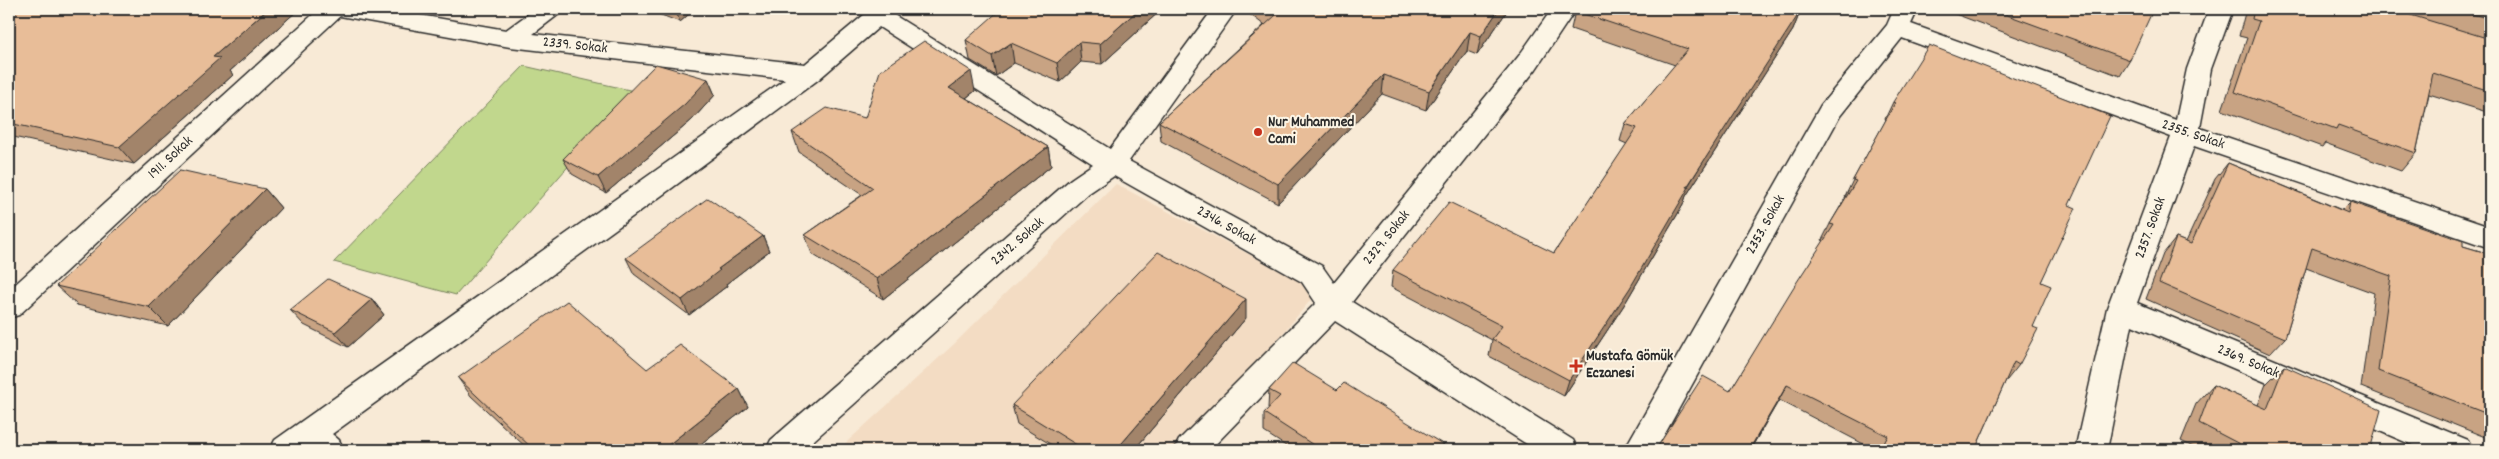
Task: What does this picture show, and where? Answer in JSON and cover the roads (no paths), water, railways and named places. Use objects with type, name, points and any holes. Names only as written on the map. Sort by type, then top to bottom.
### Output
[{"type":"street","name":"1911. Sokak","points":[[9,307],[333,9]]},
{"type":"street","name":"2339. Sokak","points":[[342,9],[510,39],[810,73]]},
{"type":"street","points":[[510,39],[551,9]]},
{"type":"street","name":"2342. Sokak","points":[[782,450],[1080,186],[1113,164],[1225,9]]},
{"type":"street","name":"2329. Sokak","points":[[1190,450],[1333,304],[1527,63],[1564,9]]},
{"type":"street","name":"2357. Sokak","points":[[2091,450],[2121,308],[2186,133],[2199,69],[2221,9]]},
{"type":"street","points":[[308,445],[810,73],[882,12]]},
{"type":"street","name":"2346. Sokak","points":[[882,12],[1113,164],[1312,274],[1333,304],[1562,450]]},
{"type":"street","name":"2355. Sokak","points":[[1902,18],[2186,133],[2490,238]]},
{"type":"street","name":"2353. Sokak","points":[[1640,450],[1830,111],[1902,18]]},
{"type":"street","name":"2369. Sokak","points":[[2121,308],[2457,450]]},
{"type":"place","name":"Nur Muhammed Cami","points":[[1258,132]]},
{"type":"place","name":"Mustafa Gömük Eczanesi","points":[[1576,366]]}]
